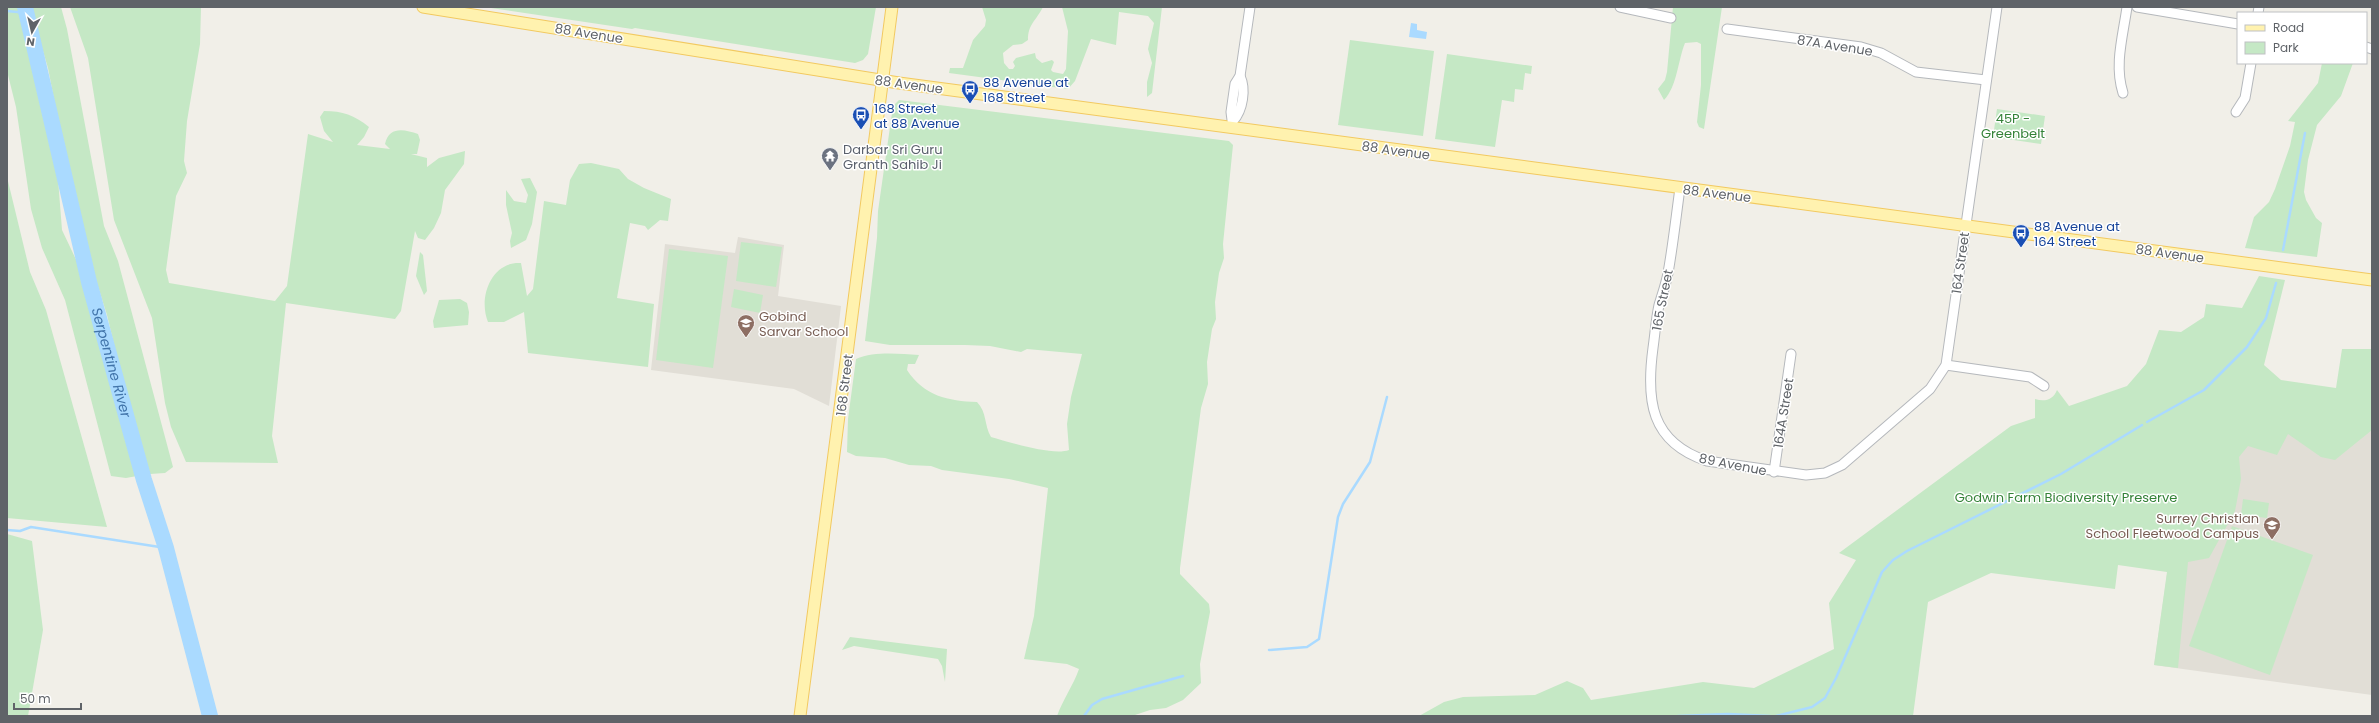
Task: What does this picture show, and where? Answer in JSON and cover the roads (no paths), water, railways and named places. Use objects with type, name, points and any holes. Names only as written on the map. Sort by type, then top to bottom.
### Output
[{"type":"main road","name":"88 Avenue","points":[[422,7],[881,80],[1232,121],[1680,188],[2372,280]]},
{"type":"main road","name":"168 Street","points":[[800,716],[842,404],[881,80],[892,7]]},
{"type":"street","points":[[1232,121],[1235,84],[1240,76],[1250,7]]},
{"type":"street","points":[[1620,7],[1671,18]]},
{"type":"street","name":"164 Street","points":[[1834,470],[1850,460],[1930,389],[1946,365],[1997,7]]},
{"type":"street","points":[[2123,93],[2118,77],[2118,67],[2127,7]]},
{"type":"street","points":[[2137,7],[2237,24]]},
{"type":"street","name":"87A Avenue","points":[[1727,29],[1861,47],[1881,52],[1916,72],[1986,80]]},
{"type":"street","points":[[2236,112],[2245,98],[2251,64]]},
{"type":"street","name":"165 Street","points":[[1654,411],[1649,378],[1659,306],[1668,275],[1680,188]]},
{"type":"street","name":"164A Street","points":[[1774,472],[1791,354]]},
{"type":"street","points":[[1946,365],[2030,378],[2044,386]]},
{"type":"street","name":"89 Avenue","points":[[1654,411],[1664,431],[1677,446],[1695,457],[1719,464],[1806,475],[1834,470]]},
{"type":"water","points":[[1411,23],[1417,24],[1417,30],[1427,32],[1426,39],[1409,37]]},
{"type":"waterway","name":"Serpentine River","points":[[25,7],[89,282],[144,480],[166,548],[210,716]]},
{"type":"waterway","points":[[7,11],[27,13]]},
{"type":"waterway","points":[[2283,250],[2305,133]]},
{"type":"waterway","points":[[2147,422],[2204,390],[2247,347],[2266,318],[2276,283]]},
{"type":"waterway","points":[[1269,650],[1307,647],[1319,639],[1338,517],[1343,504],[1370,462],[1387,397]]},
{"type":"waterway","points":[[1776,716],[1812,707],[1825,698],[1836,678],[1882,572],[1893,560],[1907,551],[2061,474],[2142,425]]},
{"type":"waterway","points":[[7,530],[20,531],[31,527],[166,548]]},
{"type":"waterway","points":[[1084,716],[1092,705],[1102,699],[1183,676]]},
{"type":"waterway","points":[[1678,716],[1728,714],[1770,716]]},
{"type":"place","name":"88 Avenue at 168 Street","points":[[970,104]]},
{"type":"place","name":"168 Street at 88 Avenue","points":[[861,130]]},
{"type":"place","name":"Darbar Sri Guru Granth Sahib Ji","points":[[830,171]]},
{"type":"place","name":"88 Avenue at 164 Street","points":[[2021,248]]},
{"type":"place","name":"Gobind Sarvar School","points":[[746,338]]},
{"type":"place","name":"Surrey Christian School Fleetwood Campus","points":[[2272,540]]},
{"type":"park label","name":"45P - Greenbelt","points":[[2013,126]]},
{"type":"park label","name":"Godwin Farm Biodiversity Preserve","points":[[2066,497]]}]
